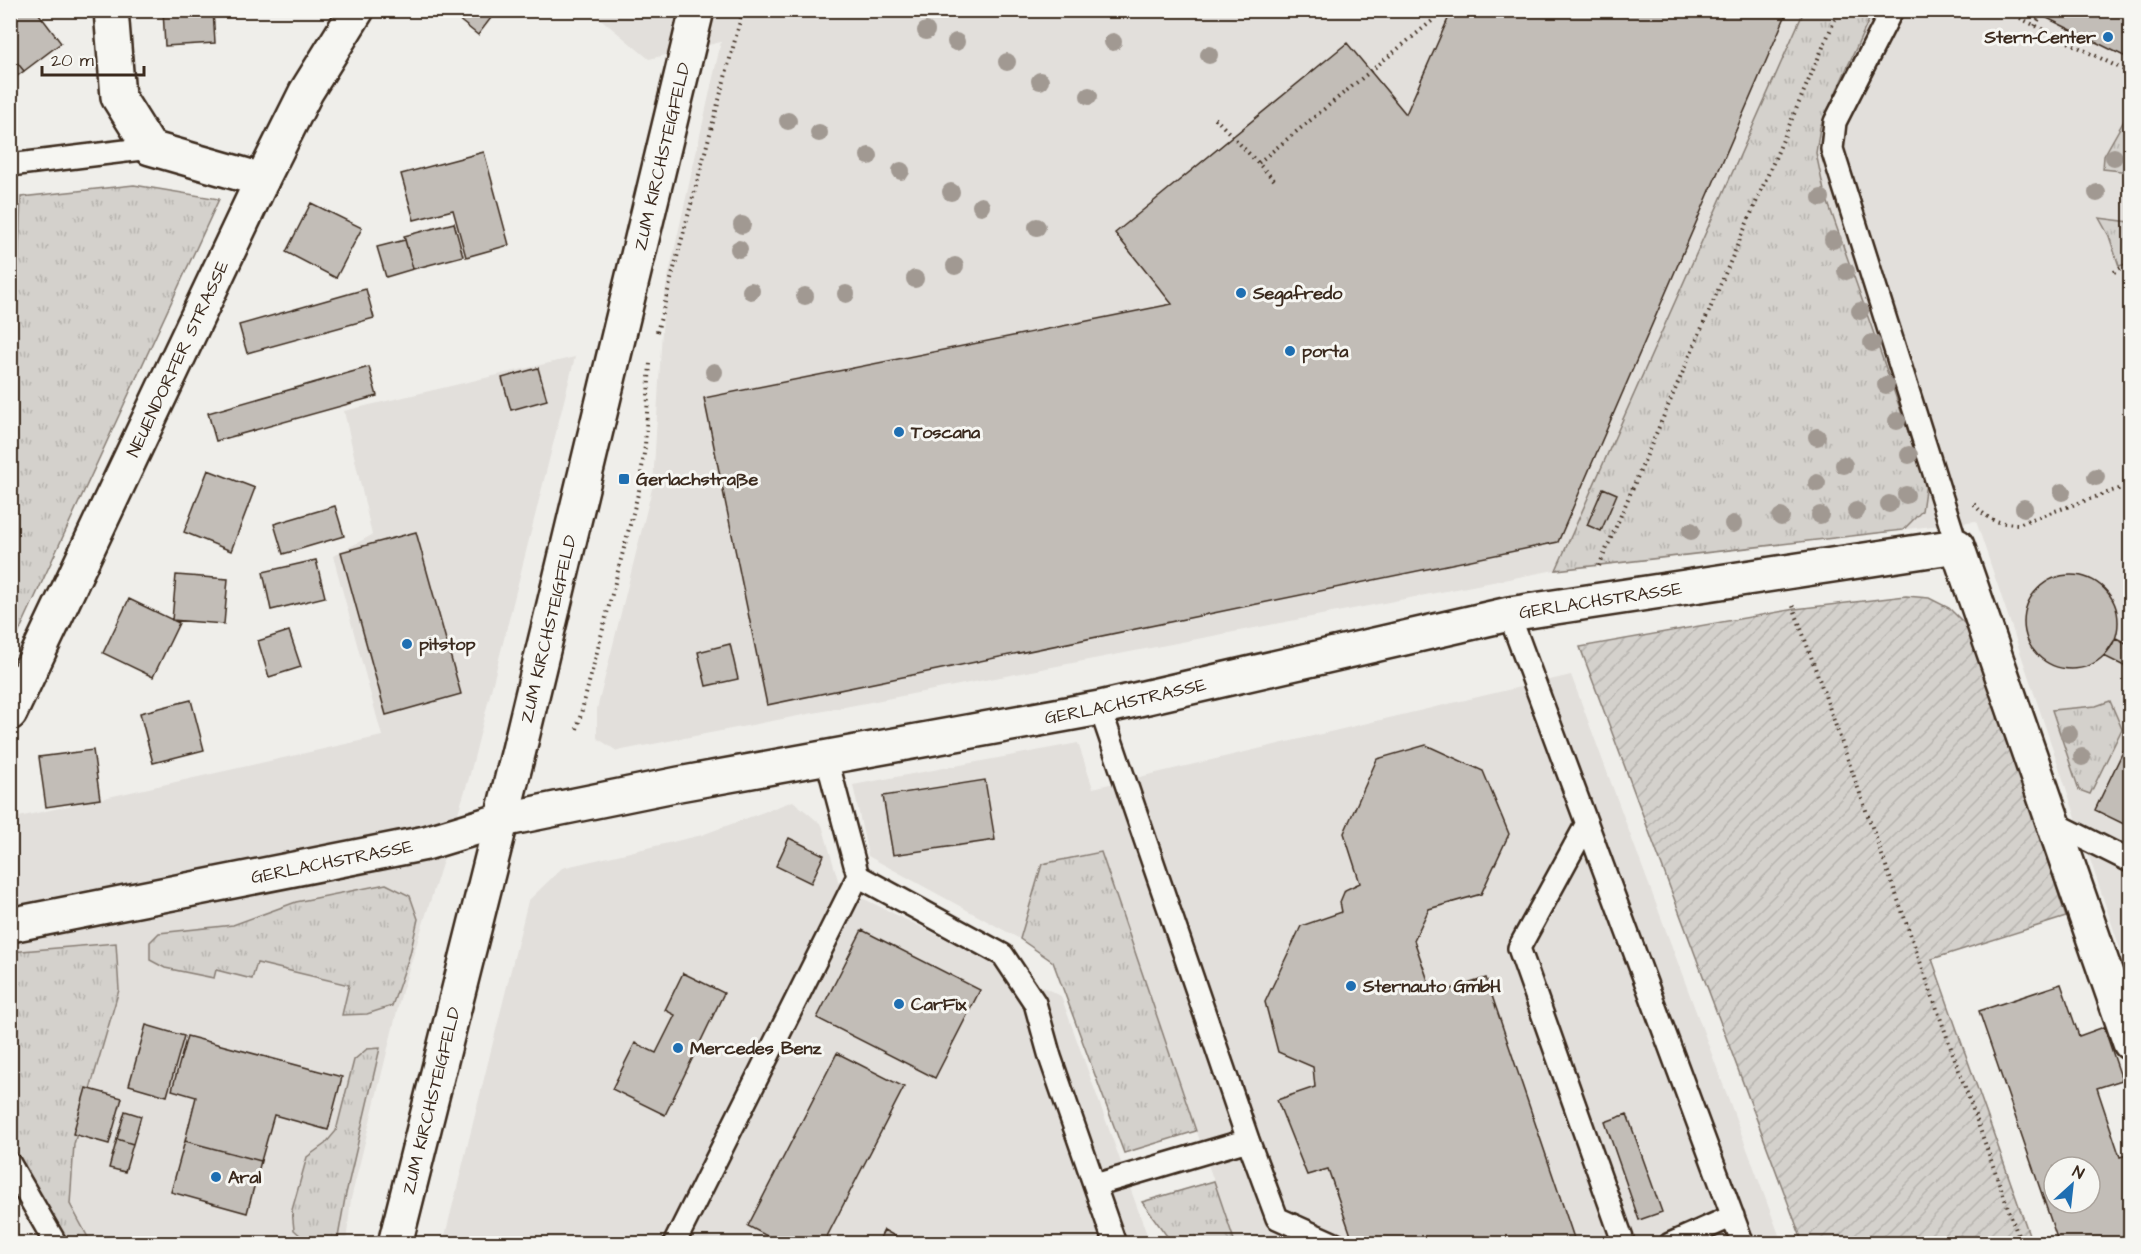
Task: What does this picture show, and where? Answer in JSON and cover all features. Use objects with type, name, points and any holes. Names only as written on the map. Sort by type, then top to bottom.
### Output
[{"type":"street","points":[[111,10],[118,97],[150,148],[262,180]]},
{"type":"street","name":"NEUENDORFER STRASSE","points":[[10,713],[262,180],[306,92],[357,10]]},
{"type":"street","name":"ZUM KIRCHSTEIGFELD","points":[[395,1244],[502,820],[697,10]]},
{"type":"street","points":[[1957,546],[2130,1043]]},
{"type":"street","name":"GERLACHSTRASSE","points":[[10,926],[426,843],[502,820],[826,756],[1100,708],[1509,614],[1957,546]]},
{"type":"lane","points":[[1892,10],[1835,122],[1832,149],[1957,546]]},
{"type":"lane","points":[[10,165],[150,148]]},
{"type":"lane","points":[[1509,614],[1743,1244]]},
{"type":"lane","points":[[1100,708],[1248,1140],[1277,1218],[1335,1244]]},
{"type":"lane","points":[[674,1244],[858,876],[826,756]]},
{"type":"lane","points":[[2054,823],[2130,861]]},
{"type":"lane","points":[[1587,825],[1519,948],[1624,1244]]},
{"type":"lane","points":[[858,876],[1003,955],[1035,1003],[1050,1057],[1115,1244]]},
{"type":"lane","points":[[1095,1185],[1248,1140]]},
{"type":"lane","points":[[10,1164],[56,1244]]},
{"type":"lane","points":[[1670,1244],[1733,1216]]},
{"type":"path","points":[[655,341],[743,10]]},
{"type":"path","points":[[1258,163],[1432,21],[1437,10]]},
{"type":"path","points":[[1584,602],[1839,10]]},
{"type":"path","points":[[2004,10],[2130,73]]},
{"type":"path","points":[[2035,26],[2041,15]]},
{"type":"path","points":[[1215,118],[1274,180]]},
{"type":"path","points":[[2114,272],[2130,263]]},
{"type":"path","points":[[577,729],[639,490],[645,446],[652,352]]},
{"type":"path","points":[[1972,496],[1975,504],[1988,519],[2002,524],[2018,524],[2130,485]]},
{"type":"path","points":[[1779,572],[1795,609],[2021,1244]]},
{"type":"shaded area","points":[[591,11],[2130,11],[2130,978],[1976,521],[1555,570],[617,751],[597,738],[597,709],[653,485],[664,296],[721,42],[649,59]]},
{"type":"shaded area","points":[[575,357],[469,778],[402,991],[351,1199],[346,1243],[74,1243],[11,1134],[10,819],[382,736],[333,556],[372,535],[344,411]]},
{"type":"shaded area","points":[[1571,675],[1782,1243],[1235,1243],[1101,852],[1042,864],[1020,939],[868,856],[853,785],[1078,743],[1093,788]]},
{"type":"shaded area","points":[[793,801],[822,825],[840,887],[1061,996],[1150,1243],[443,1244],[528,901],[562,868],[702,835]]},
{"type":"green space","points":[[1804,11],[1873,11],[1820,127],[1816,153],[1824,191],[1926,483],[1922,511],[1903,530],[1556,570]]},
{"type":"green space","points":[[2130,110],[2130,172],[2103,169],[2104,156]]},
{"type":"green space","points":[[134,185],[219,199],[11,649],[11,463],[21,197]]},
{"type":"green space","points":[[2099,218],[2130,222],[2130,263],[2119,266],[2109,236]]},
{"type":"green space","points":[[1906,596],[1929,598],[1949,608],[1967,626],[1989,680],[2066,917],[1932,959],[2032,1243],[1803,1243],[1580,647],[1795,609]]},
{"type":"green space","points":[[2110,701],[2122,729],[2090,794],[2079,790],[2052,710],[2096,706]]},
{"type":"green space","points":[[1101,852],[1196,1131],[1124,1153],[1053,962],[1020,939],[1042,864]]},
{"type":"green space","points":[[386,884],[410,896],[418,919],[410,954],[392,1006],[367,1014],[342,1015],[349,985],[257,963],[252,979],[216,970],[214,978],[165,968],[150,960],[150,942],[159,933],[233,925],[296,902]]},
{"type":"green space","points":[[116,943],[119,990],[74,1144],[70,1204],[91,1243],[68,1243],[11,1146],[10,952]]},
{"type":"green space","points":[[380,1048],[345,1198],[337,1243],[309,1243],[294,1230],[292,1210],[307,1157],[325,1144],[336,1131],[354,1060],[367,1049]]},
{"type":"green space","points":[[1214,1181],[1235,1243],[1172,1243],[1142,1202]]},
{"type":"building","points":[[17,10],[36,10],[61,43],[24,71],[10,54],[10,15]]},
{"type":"building","points":[[163,10],[213,10],[215,43],[165,46]]},
{"type":"building","points":[[447,10],[497,10],[478,35]]},
{"type":"building","name":"porta","points":[[1452,10],[1788,10],[1558,542],[767,705],[704,398],[1172,304],[1115,233],[1347,43],[1406,114]]},
{"type":"building","name":"Stern-Center","points":[[2032,10],[2130,10],[2130,59],[2041,15]]},
{"type":"building","points":[[10,54],[24,71],[10,81]]},
{"type":"building","points":[[484,152],[509,245],[466,257],[453,210],[414,220],[401,174]]},
{"type":"building","points":[[311,203],[362,228],[336,278],[286,252]]},
{"type":"building","points":[[454,223],[463,256],[413,269],[404,236]]},
{"type":"building","points":[[405,240],[413,269],[386,277],[377,247]]},
{"type":"building","points":[[366,289],[374,318],[247,353],[239,325]]},
{"type":"building","points":[[369,367],[377,396],[216,441],[208,413]]},
{"type":"building","points":[[538,368],[547,400],[511,410],[502,378]]},
{"type":"building","points":[[208,470],[255,488],[231,551],[184,532]]},
{"type":"building","points":[[1603,488],[1617,494],[1601,531],[1587,525]]},
{"type":"building","points":[[335,506],[344,536],[283,554],[274,524]]},
{"type":"building","name":"pitstop","points":[[416,532],[461,694],[386,715],[341,552]]},
{"type":"building","points":[[316,560],[325,597],[271,610],[263,572]]},
{"type":"building","points":[[176,575],[228,579],[224,624],[172,620]]},
{"type":"building","points":[[2071,575],[2089,579],[2104,589],[2114,604],[2118,622],[2114,640],[2104,655],[2089,665],[2071,669],[2053,665],[2038,655],[2028,640],[2024,622],[2028,604],[2038,589],[2053,579]]},
{"type":"building","points":[[129,599],[179,623],[153,677],[103,653]]},
{"type":"building","points":[[289,631],[301,667],[269,677],[258,641]]},
{"type":"building","points":[[2116,638],[2130,645],[2130,669],[2104,656]]},
{"type":"building","points":[[730,644],[738,679],[706,686],[698,652]]},
{"type":"building","points":[[191,700],[204,750],[153,763],[140,713]]},
{"type":"building","points":[[2130,737],[2130,827],[2095,810]]},
{"type":"building","name":"Sternauto GmbH","points":[[1426,745],[1483,771],[1509,834],[1481,894],[1429,909],[1414,940],[1433,995],[1486,978],[1576,1244],[1354,1244],[1328,1169],[1307,1175],[1277,1100],[1315,1087],[1313,1067],[1278,1052],[1265,1002],[1301,926],[1342,912],[1340,902],[1345,890],[1360,883],[1344,833],[1377,759]]},
{"type":"building","points":[[93,750],[100,799],[46,807],[39,757]]},
{"type":"building","points":[[985,780],[995,840],[893,855],[883,796]]},
{"type":"building","points":[[789,838],[824,855],[811,883],[776,866]]},
{"type":"building","name":"CarFix","points":[[862,930],[980,990],[935,1078],[817,1018]]},
{"type":"building","name":"Mercedes Benz","points":[[683,973],[724,993],[665,1115],[612,1089],[635,1043],[656,1053],[675,1015],[665,1010]]},
{"type":"building","points":[[2061,984],[2079,1036],[2104,1027],[2122,1080],[2097,1088],[2120,1157],[2130,1154],[2130,1244],[2059,1244],[2049,1215],[2102,1215],[2102,1155],[2042,1155],[2042,1194],[1979,1011]]},
{"type":"building","points":[[146,1025],[184,1036],[167,1096],[129,1085]]},
{"type":"building","points":[[187,1036],[342,1077],[328,1130],[274,1115],[261,1161],[185,1141],[196,1097],[172,1090]]},
{"type":"building","points":[[837,1053],[904,1087],[823,1244],[782,1244],[748,1226]]},
{"type":"building","points":[[86,1088],[122,1098],[109,1144],[73,1134]]},
{"type":"building","points":[[125,1111],[141,1116],[133,1144],[117,1139]]},
{"type":"building","points":[[1627,1114],[1662,1212],[1639,1220],[1605,1122]]},
{"type":"building","points":[[117,1139],[133,1144],[125,1172],[109,1168]]},
{"type":"building","name":"Aral","points":[[185,1141],[261,1161],[247,1213],[171,1192]]},
{"type":"building","points":[[884,1230],[909,1244],[877,1244]]},
{"type":"place","name":"Stern-Center","points":[[2108,37]]},
{"type":"place","name":"Segafredo","points":[[1241,293]]},
{"type":"place","name":"porta","points":[[1290,351]]},
{"type":"place","name":"Toscana","points":[[899,432]]},
{"type":"place","name":"Gerlachstraße","points":[[624,479]]},
{"type":"place","name":"pitstop","points":[[407,644]]},
{"type":"place","name":"Sternauto GmbH","points":[[1351,986]]},
{"type":"place","name":"CarFix","points":[[899,1004]]},
{"type":"place","name":"Mercedes Benz","points":[[678,1048]]},
{"type":"place","name":"Aral","points":[[216,1177]]}]
